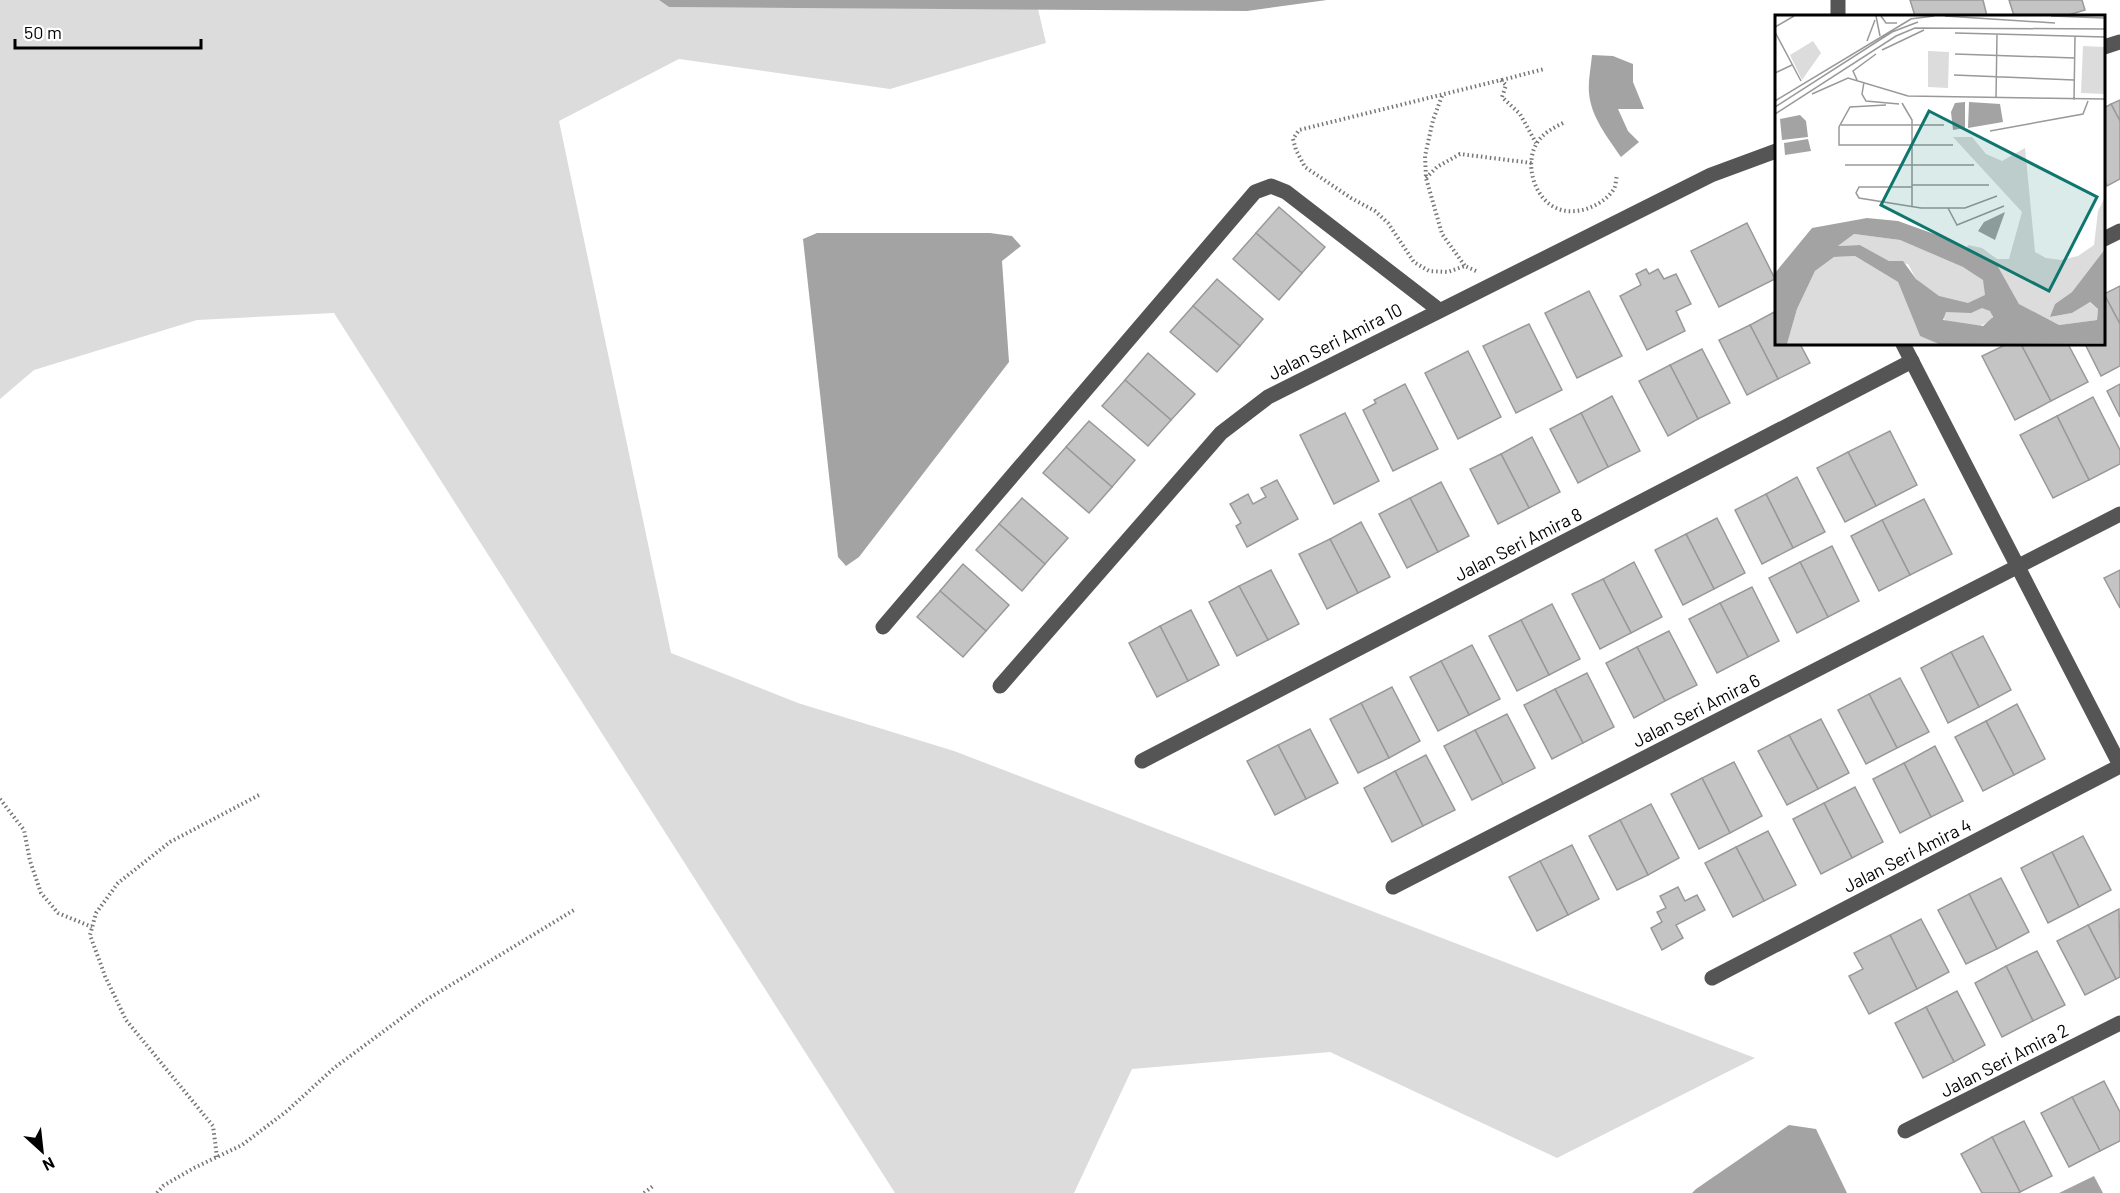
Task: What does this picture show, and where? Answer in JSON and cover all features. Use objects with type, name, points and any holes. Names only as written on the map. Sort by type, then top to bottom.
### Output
[{"type":"street","points":[[2105,46],[2120,42]]},
{"type":"street","name":"Jalan Seri Amira 10","points":[[1000,686],[1221,433],[1268,397],[1711,176],[1775,151]]},
{"type":"street","points":[[883,627],[1255,192],[1271,186],[1286,192],[1439,310]]},
{"type":"street","points":[[2105,238],[2120,231]]},
{"type":"street","points":[[1904,345],[2120,766]]},
{"type":"street","name":"Jalan Seri Amira 8","points":[[1142,760],[1912,361]]},
{"type":"street","name":"Jalan Seri Amira 6","points":[[1393,888],[2120,514]]},
{"type":"street","name":"Jalan Seri Amira 4","points":[[1712,978],[2120,766]]},
{"type":"street","name":"Jalan Seri Amira 2","points":[[1905,1131],[2120,1023]]},
{"type":"path","points":[[1465,266],[1448,272],[1429,271],[1414,262],[1388,223],[1375,212],[1305,167],[1293,139],[1299,130],[1544,69]]},
{"type":"path","points":[[1501,80],[1506,85],[1502,97],[1520,114],[1536,143]]},
{"type":"path","points":[[1442,95],[1433,120],[1425,156],[1426,178],[1442,234],[1465,266],[1499,280]]},
{"type":"path","points":[[1563,123],[1548,131],[1536,143],[1532,163],[1533,181],[1544,198],[1556,208],[1575,212],[1598,205],[1615,188],[1617,175]]},
{"type":"path","points":[[1426,178],[1437,167],[1460,154],[1532,163]]},
{"type":"path","points":[[217,1157],[213,1126],[126,1020],[105,976],[90,935],[96,913],[118,883],[170,842],[261,794]]},
{"type":"path","points":[[0,799],[24,830],[30,861],[41,893],[58,913],[92,927]]},
{"type":"path","points":[[157,1193],[163,1186],[242,1145],[286,1111],[334,1068],[426,1000],[574,910]]},
{"type":"path","points":[[644,1193],[652,1186]]},
{"type":"shaded area","points":[[0,0],[659,0],[669,7],[1038,9],[1046,43],[890,89],[679,59],[559,121],[671,653],[798,703],[954,751],[1755,1058],[1557,1158],[1330,1052],[1132,1069],[1074,1193],[895,1193],[334,313],[197,320],[34,370],[0,399]]},
{"type":"shaded area","points":[[659,0],[1327,0],[1247,11],[669,7]]},
{"type":"shaded area","points":[[1592,55],[1613,56],[1633,64],[1633,82],[1644,109],[1618,109],[1628,131],[1639,142],[1621,157],[1601,127],[1590,102]]},
{"type":"shaded area","points":[[817,233],[990,233],[1012,236],[1021,246],[1002,261],[1009,362],[859,557],[846,566],[838,557],[803,239]]},
{"type":"shaded area","points":[[1789,1125],[1816,1129],[1847,1193],[1692,1193],[1696,1189]]},
{"type":"shaded area","points":[[2094,1176],[2103,1193],[2059,1193]]},
{"type":"building","points":[[1910,0],[1983,0],[1987,15],[1915,15]]},
{"type":"building","points":[[2009,0],[2082,0],[2085,10],[2068,15],[2014,15]]},
{"type":"building","points":[[2120,100],[2120,121],[2111,104]]},
{"type":"building","points":[[2111,104],[2120,121],[2120,179],[2107,186],[2105,181],[2105,107]]},
{"type":"building","points":[[1279,207],[1325,247],[1302,273],[1256,233]]},
{"type":"building","points":[[1747,223],[1775,279],[1719,307],[1691,251]]},
{"type":"building","points":[[1256,233],[1302,273],[1279,300],[1233,259]]},
{"type":"building","points":[[1646,269],[1649,274],[1658,269],[1664,279],[1676,274],[1691,304],[1676,311],[1685,331],[1647,350],[1620,296],[1641,285],[1636,274]]},
{"type":"building","points":[[1217,279],[1263,319],[1240,346],[1193,306]]},
{"type":"building","points":[[2120,286],[2120,324],[2105,296],[2105,294]]},
{"type":"building","points":[[1589,291],[1622,356],[1577,378],[1545,313]]},
{"type":"building","points":[[2105,296],[2120,324],[2120,366],[2101,376],[2086,345],[2105,345]]},
{"type":"building","points":[[1193,306],[1240,346],[1217,372],[1170,332]]},
{"type":"building","points":[[1775,312],[1775,345],[1801,345],[1810,363],[1778,379],[1750,325]]},
{"type":"building","points":[[1529,324],[1562,390],[1516,413],[1483,346]]},
{"type":"building","points":[[1750,325],[1778,379],[1747,395],[1719,340]]},
{"type":"building","points":[[2005,345],[2022,345],[2051,401],[2015,420],[1982,356]]},
{"type":"building","points":[[2022,345],[2069,345],[2088,382],[2051,401]]},
{"type":"building","points":[[1702,349],[1730,403],[1698,419],[1670,365]]},
{"type":"building","points":[[1468,351],[1501,417],[1458,439],[1425,373]]},
{"type":"building","points":[[1148,353],[1195,394],[1171,420],[1125,380]]},
{"type":"building","points":[[1670,365],[1698,419],[1668,436],[1639,381]]},
{"type":"building","points":[[1125,380],[1171,420],[1148,446],[1102,406]]},
{"type":"building","points":[[1405,384],[1438,449],[1393,471],[1363,410],[1376,403],[1374,400]]},
{"type":"building","points":[[2120,384],[2120,417],[2107,391]]},
{"type":"building","points":[[1612,396],[1640,451],[1608,467],[1581,413]]},
{"type":"building","points":[[2093,397],[2120,450],[2120,464],[2089,480],[2057,416]]},
{"type":"building","points":[[1345,413],[1379,481],[1334,504],[1300,435]]},
{"type":"building","points":[[1581,413],[1608,467],[1578,483],[1550,429]]},
{"type":"building","points":[[2057,416],[2089,480],[2053,498],[2020,435]]},
{"type":"building","points":[[1089,421],[1135,460],[1112,487],[1066,447]]},
{"type":"building","points":[[1890,431],[1917,485],[1876,506],[1848,452]]},
{"type":"building","points":[[1532,437],[1560,492],[1529,508],[1501,454]]},
{"type":"building","points":[[1066,447],[1112,487],[1089,513],[1043,473]]},
{"type":"building","points":[[1848,452],[1876,506],[1845,522],[1817,468]]},
{"type":"building","points":[[1501,454],[1529,508],[1498,524],[1470,469]]},
{"type":"building","points":[[1797,477],[1825,532],[1793,548],[1766,494]]},
{"type":"building","points":[[1277,480],[1298,519],[1247,547],[1236,526],[1241,523],[1230,504],[1248,494],[1253,504],[1266,497],[1261,488]]},
{"type":"building","points":[[1441,482],[1469,536],[1438,552],[1410,498]]},
{"type":"building","points":[[1766,494],[1793,548],[1762,564],[1735,510]]},
{"type":"building","points":[[1022,498],[1068,538],[1045,564],[999,524]]},
{"type":"building","points":[[1410,498],[1438,552],[1407,568],[1379,514]]},
{"type":"building","points":[[1924,499],[1952,554],[1910,575],[1882,520]]},
{"type":"building","points":[[1717,518],[1745,573],[1714,589],[1686,534]]},
{"type":"building","points":[[1882,520],[1910,575],[1879,591],[1851,536]]},
{"type":"building","points":[[1361,522],[1390,577],[1358,593],[1330,539]]},
{"type":"building","points":[[999,524],[1045,564],[1022,591],[976,550]]},
{"type":"building","points":[[1686,534],[1714,589],[1683,605],[1655,550]]},
{"type":"building","points":[[1330,539],[1358,593],[1327,609],[1299,554]]},
{"type":"building","points":[[1832,546],[1859,601],[1828,617],[1800,562]]},
{"type":"building","points":[[1634,562],[1662,617],[1631,633],[1603,579]]},
{"type":"building","points":[[1800,562],[1828,617],[1797,633],[1769,578]]},
{"type":"building","points":[[963,564],[1009,605],[986,631],[940,591]]},
{"type":"building","points":[[1271,570],[1299,624],[1268,640],[1239,586]]},
{"type":"building","points":[[2120,570],[2120,608],[2104,578]]},
{"type":"building","points":[[1603,579],[1631,633],[1600,649],[1572,594]]},
{"type":"building","points":[[1239,586],[1268,640],[1237,656],[1209,602]]},
{"type":"building","points":[[1752,587],[1779,641],[1748,657],[1720,603]]},
{"type":"building","points":[[940,591],[986,631],[963,657],[917,617]]},
{"type":"building","points":[[1720,603],[1748,657],[1717,673],[1689,619]]},
{"type":"building","points":[[1552,604],[1580,659],[1549,675],[1521,620]]},
{"type":"building","points":[[1191,610],[1219,665],[1188,681],[1160,626]]},
{"type":"building","points":[[1521,620],[1549,675],[1517,691],[1489,636]]},
{"type":"building","points":[[1160,626],[1188,681],[1157,697],[1129,643]]},
{"type":"building","points":[[1669,631],[1697,685],[1665,701],[1637,647]]},
{"type":"building","points":[[1983,636],[2011,690],[1979,707],[1951,652]]},
{"type":"building","points":[[1472,645],[1500,699],[1469,715],[1441,661]]},
{"type":"building","points":[[1637,647],[1665,701],[1634,718],[1606,663]]},
{"type":"building","points":[[1951,652],[1979,707],[1948,723],[1921,668]]},
{"type":"building","points":[[1441,661],[1469,715],[1438,731],[1410,677]]},
{"type":"building","points":[[1587,673],[1614,727],[1583,743],[1555,689]]},
{"type":"building","points":[[1900,678],[1929,732],[1897,748],[1869,694]]},
{"type":"building","points":[[1392,687],[1420,741],[1389,758],[1361,703]]},
{"type":"building","points":[[1555,689],[1583,743],[1552,759],[1524,705]]},
{"type":"building","points":[[1869,694],[1897,748],[1866,764],[1838,710]]},
{"type":"building","points":[[1361,703],[1389,758],[1358,773],[1330,719]]},
{"type":"building","points":[[2017,704],[2045,759],[2014,775],[1986,721]]},
{"type":"building","points":[[1507,714],[1535,768],[1503,784],[1475,730]]},
{"type":"building","points":[[1821,719],[1849,773],[1818,789],[1789,735]]},
{"type":"building","points":[[1986,721],[2014,775],[1983,791],[1955,737]]},
{"type":"building","points":[[1310,729],[1338,783],[1306,799],[1278,745]]},
{"type":"building","points":[[1475,730],[1503,784],[1472,800],[1444,746]]},
{"type":"building","points":[[1789,735],[1818,789],[1787,805],[1758,751]]},
{"type":"building","points":[[1278,745],[1306,799],[1275,815],[1247,761]]},
{"type":"building","points":[[1935,746],[1963,801],[1931,817],[1904,763]]},
{"type":"building","points":[[1426,755],[1455,810],[1423,826],[1395,771]]},
{"type":"building","points":[[1734,762],[1762,816],[1730,833],[1702,778]]},
{"type":"building","points":[[1904,763],[1931,817],[1900,833],[1873,779]]},
{"type":"building","points":[[1395,771],[1423,826],[1392,842],[1364,788]]},
{"type":"building","points":[[1702,778],[1730,833],[1699,849],[1671,794]]},
{"type":"building","points":[[1855,787],[1883,842],[1852,858],[1824,803]]},
{"type":"building","points":[[1824,803],[1852,858],[1821,874],[1793,819]]},
{"type":"building","points":[[1651,804],[1679,858],[1648,875],[1620,820]]},
{"type":"building","points":[[1620,820],[1648,875],[1617,890],[1589,836]]},
{"type":"building","points":[[1768,831],[1796,885],[1764,901],[1736,847]]},
{"type":"building","points":[[2083,836],[2111,890],[2079,907],[2052,852]]},
{"type":"building","points":[[1572,845],[1599,899],[1568,915],[1540,861]]},
{"type":"building","points":[[1736,847],[1764,901],[1733,917],[1705,863]]},
{"type":"building","points":[[2052,852],[2079,907],[2048,923],[2021,868]]},
{"type":"building","points":[[1540,861],[1568,915],[1537,931],[1509,877]]},
{"type":"building","points":[[2001,878],[2029,932],[1997,949],[1969,894]]},
{"type":"building","points":[[1678,887],[1685,901],[1697,895],[1705,910],[1676,925],[1683,938],[1662,950],[1651,928],[1662,922],[1657,912],[1666,908],[1660,896]]},
{"type":"building","points":[[1969,894],[1997,949],[1966,964],[1938,910]]},
{"type":"building","points":[[2119,909],[2120,977],[2116,979],[2088,925]]},
{"type":"building","points":[[1921,919],[1949,972],[1917,989],[1890,935]]},
{"type":"building","points":[[2088,925],[2116,979],[2085,995],[2057,941]]},
{"type":"building","points":[[1890,935],[1917,989],[1869,1014],[1849,976],[1863,969],[1854,953]]},
{"type":"building","points":[[2037,951],[2065,1005],[2033,1021],[2006,966]]},
{"type":"building","points":[[2006,966],[2033,1021],[2002,1037],[1975,983]]},
{"type":"building","points":[[1957,991],[1985,1045],[1954,1062],[1926,1007]]},
{"type":"building","points":[[1926,1007],[1954,1062],[1923,1078],[1895,1023]]},
{"type":"building","points":[[2104,1081],[2120,1112],[2120,1141],[2100,1151],[2072,1097]]},
{"type":"building","points":[[2072,1097],[2100,1151],[2069,1167],[2041,1113]]},
{"type":"building","points":[[2024,1121],[2052,1176],[2020,1192],[1992,1137]]},
{"type":"building","points":[[1992,1137],[2020,1192],[2018,1193],[1982,1193],[1961,1154]]}]
